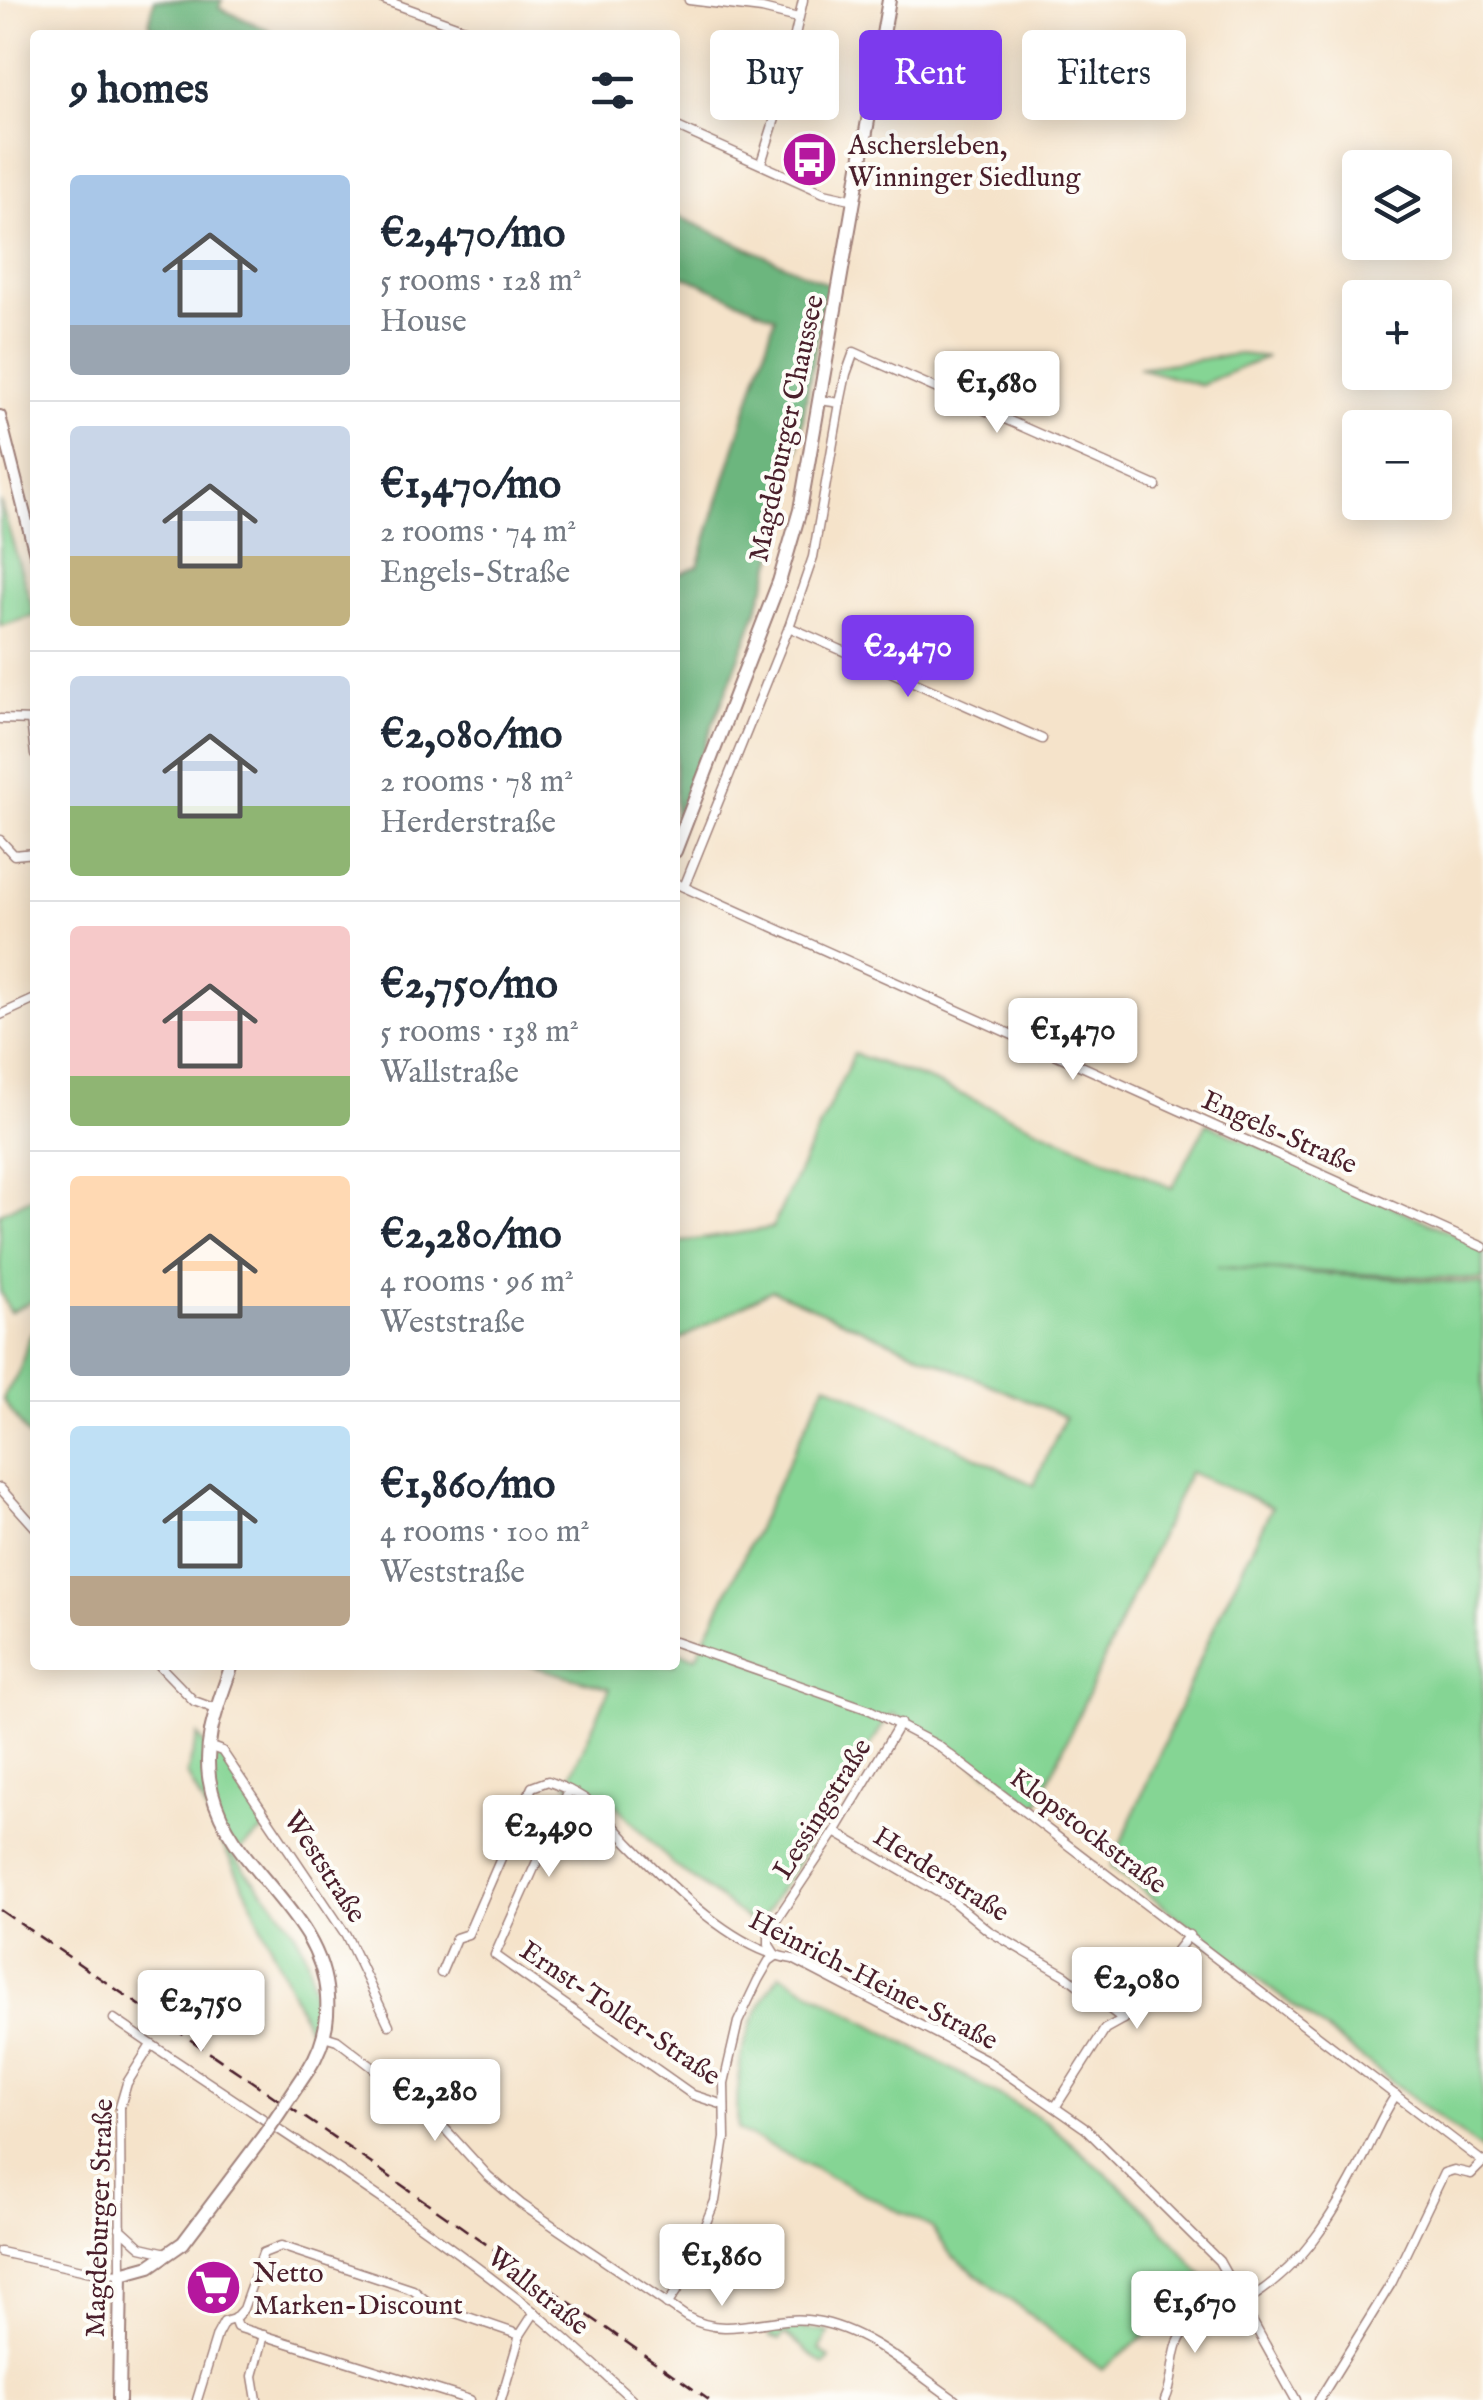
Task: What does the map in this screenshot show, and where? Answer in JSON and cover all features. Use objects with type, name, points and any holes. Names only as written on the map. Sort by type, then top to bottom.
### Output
[{"type":"main road","name":"Magdeburger Chaussee","points":[[680,838],[788,555],[804,492],[890,0]]},
{"type":"main road","points":[[121,2274],[150,2266],[172,2254],[265,2134],[320,2051],[324,2036],[327,1991],[319,1954],[295,1914],[222,1821],[211,1789],[208,1746],[230,1670]]},
{"type":"main road","name":"Magdeburger Straße","points":[[120,2400],[121,2274]]},
{"type":"street","points":[[384,0],[467,30]]},
{"type":"street","points":[[689,0],[762,9],[798,18]]},
{"type":"street","points":[[761,163],[803,0]]},
{"type":"street","points":[[680,128],[824,193],[855,200]]},
{"type":"street","points":[[680,883],[788,627],[819,532],[840,403],[854,352],[1156,486]]},
{"type":"street","points":[[820,400],[840,403]]},
{"type":"street","points":[[0,416],[30,534]]},
{"type":"street","points":[[788,627],[1042,739]]},
{"type":"street","points":[[0,719],[30,720]]},
{"type":"street","points":[[0,840],[14,855],[30,853]]},
{"type":"street","name":"Engels-Straße","points":[[680,885],[1483,1247]]},
{"type":"street","points":[[0,1015],[30,1001]]},
{"type":"street","points":[[0,1488],[30,1521]]},
{"type":"street","name":"Klopstockstraße","points":[[680,1644],[900,1723],[950,1754],[1483,2162],[1471,2174],[1454,2170],[1444,2173],[1392,2282],[1319,2400]]},
{"type":"street","points":[[164,1670],[194,1700],[216,1709]]},
{"type":"street","name":"Lessingstraße","points":[[668,2305],[716,2201],[725,2138],[726,2071],[738,2022],[768,1961],[776,1956],[769,1945],[770,1931],[900,1723]]},
{"type":"street","name":"Weststraße","points":[[208,1746],[222,1751],[346,1935],[389,2025]]},
{"type":"street","points":[[441,1973],[456,1938],[468,1934],[532,1787],[548,1781],[568,1790]]},
{"type":"street","name":"Heinrich-Heine-Straße","points":[[568,1790],[590,1802],[650,1864],[705,1913],[747,1942],[776,1956],[794,1958],[933,2030],[985,2059],[1086,2128],[1220,2260],[1296,2400]]},
{"type":"street","name":"Ernst-Toller-Straße","points":[[568,1790],[495,1955],[693,2095],[724,2104]]},
{"type":"street","name":"Herderstraße","points":[[835,1832],[941,1893],[989,1930],[1065,1975],[1123,2019]]},
{"type":"street","points":[[1056,2106],[1105,2029],[1123,2019],[1188,1935]]},
{"type":"street","name":"Wallstraße","points":[[114,2020],[374,2194],[535,2312],[633,2400]]},
{"type":"street","points":[[324,2036],[348,2048],[426,2108],[488,2176],[521,2204],[698,2323],[717,2328],[789,2319],[826,2322],[864,2339],[955,2400]]},
{"type":"street","name":"Magdeburger Straße","points":[[121,2274],[120,2107],[128,2083],[151,2045]]},
{"type":"street","points":[[1244,2302],[1302,2258],[1346,2191],[1396,2095]]},
{"type":"street","points":[[120,2228],[141,2247],[172,2254]]},
{"type":"street","name":"Wallstraße","points":[[196,2400],[224,2322],[234,2319],[243,2309],[263,2253],[281,2246],[413,2290],[430,2304],[520,2335]]},
{"type":"street","points":[[0,2252],[91,2272],[121,2274]]},
{"type":"street","points":[[1165,2400],[1178,2342],[1190,2324],[1219,2302]]},
{"type":"street","points":[[501,2400],[520,2335],[535,2312]]},
{"type":"street","points":[[234,2319],[237,2327],[470,2400]]},
{"type":"street","points":[[257,2400],[253,2376],[264,2335]]},
{"type":"green space","points":[[154,0],[222,0],[219,8],[268,30],[157,30],[149,25]]},
{"type":"green space","points":[[680,217],[830,285],[781,533],[746,642],[680,807],[680,573],[698,566],[775,317],[680,274]]},
{"type":"green space","points":[[1239,354],[1267,357],[1200,385],[1138,368]]},
{"type":"green space","points":[[0,501],[30,600],[30,617],[0,626]]},
{"type":"green space","points":[[854,1054],[931,1081],[1172,1188],[1207,1123],[1483,1247],[1483,1280],[1217,1267],[1483,1284],[1483,2151],[1111,1866],[1222,1609],[1272,1507],[1189,1472],[1036,1808],[942,1740],[893,1714],[757,1927],[673,1864],[617,1806],[567,1784],[610,1688],[546,1670],[680,1670],[680,1652],[696,1657],[826,1383],[1034,1485],[1065,1417],[772,1290],[680,1339],[680,1242],[772,1228]]},
{"type":"green space","points":[[30,1198],[30,1302],[10,1312],[0,1291],[0,1213]]},
{"type":"green space","points":[[30,1337],[30,1438],[3,1400],[18,1373]]},
{"type":"green space","points":[[198,1735],[211,1755],[221,1755],[267,1828],[233,1856],[284,1916],[306,1955],[312,1977],[310,2033],[249,1897],[187,1774]]},
{"type":"green space","points":[[780,1974],[1047,2122],[1142,2205],[1210,2284],[1102,2370],[951,2255],[932,2228],[738,2130],[738,2086],[744,2048],[757,2011]]},
{"type":"green space","points":[[769,2329],[830,2332],[819,2349],[830,2358],[824,2365],[785,2333],[780,2339],[770,2336]]},
{"type":"railway","points":[[0,1910],[709,2400]]},
{"type":"place","name":"Aschersleben, Winninger Siedlung","points":[[809,160]]},
{"type":"place","name":"Netto Marken-Discount","points":[[214,2288]]}]
